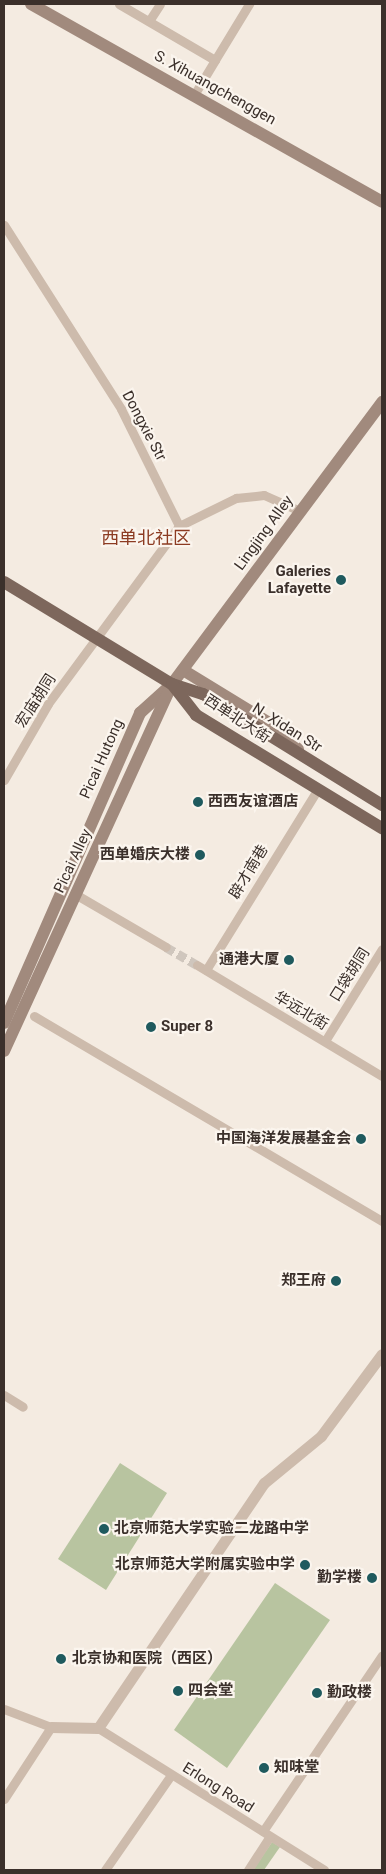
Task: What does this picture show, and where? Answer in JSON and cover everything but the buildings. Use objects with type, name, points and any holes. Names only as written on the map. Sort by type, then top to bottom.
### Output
[{"type":"main road","name":"S. Xihuangchenggen","points":[[31,4],[382,202]]},
{"type":"main road","name":"Lingjing Alley","points":[[172,684],[382,402]]},
{"type":"main road","name":"西单北大街","points":[[4,582],[172,684],[196,715],[382,828]]},
{"type":"main road","points":[[183,670],[269,723],[315,764]]},
{"type":"main road","name":"N. Xidan Str","points":[[172,684],[203,694],[382,805]]},
{"type":"main road","name":"Picai Alley","points":[[4,1052],[172,684]]},
{"type":"main road","name":"Picai Hutong","points":[[4,1022],[140,713],[172,684]]},
{"type":"street","points":[[119,4],[215,60]]},
{"type":"street","points":[[149,21],[160,4]]},
{"type":"street","points":[[194,95],[249,4]]},
{"type":"street","name":"Dongxie Str","points":[[4,225],[121,409],[179,526]]},
{"type":"street","points":[[96,638],[179,526],[236,498],[264,495],[300,510]]},
{"type":"street","name":"宏庙胡同","points":[[4,780],[48,704],[96,638]]},
{"type":"street","name":"辟才南巷","points":[[206,970],[318,789]]},
{"type":"street","points":[[75,894],[166,947]]},
{"type":"street","name":"口袋胡同","points":[[325,1041],[382,949]]},
{"type":"street","name":"华远北街","points":[[197,965],[382,1076]]},
{"type":"street","points":[[34,1016],[382,1220]]},
{"type":"street","points":[[4,1709],[51,1727],[98,1728],[264,1483],[321,1436],[382,1354]]},
{"type":"street","points":[[4,1395],[23,1407]]},
{"type":"street","points":[[248,1870],[266,1834],[382,1656]]},
{"type":"street","points":[[4,1799],[51,1727]]},
{"type":"street","name":"Erlong Road","points":[[98,1728],[324,1870]]},
{"type":"street","points":[[105,1870],[172,1775]]},
{"type":"green space","points":[[120,1463],[167,1493],[106,1590],[58,1559]]},
{"type":"green space","points":[[275,1583],[330,1620],[227,1768],[174,1730]]},
{"type":"green space","points":[[272,1842],[280,1847],[264,1870],[253,1870]]},
{"type":"tunnel","points":[[166,947],[197,965]]},
{"type":"place","name":"Galeries Lafayette","points":[[341,580]]},
{"type":"place","name":"西西友谊酒店","points":[[198,802]]},
{"type":"place","name":"西单婚庆大楼","points":[[200,855]]},
{"type":"place","name":"通港大厦","points":[[289,960]]},
{"type":"place","name":"Super 8","points":[[151,1027]]},
{"type":"place","name":"中国海洋发展基金会","points":[[361,1139]]},
{"type":"place","name":"郑王府","points":[[336,1281]]},
{"type":"place","name":"北京师范大学实验二龙路中学","points":[[104,1529]]},
{"type":"place","name":"北京师范大学附属实验中学","points":[[305,1565]]},
{"type":"place","name":"勤学楼","points":[[372,1578]]},
{"type":"place","name":"北京协和医院（西区）","points":[[61,1659]]},
{"type":"place","name":"四会堂","points":[[178,1691]]},
{"type":"place","name":"勤政楼","points":[[317,1693]]},
{"type":"place","name":"知味堂","points":[[264,1768]]},
{"type":"district","name":"西单北社区","points":[[146,538]]}]
